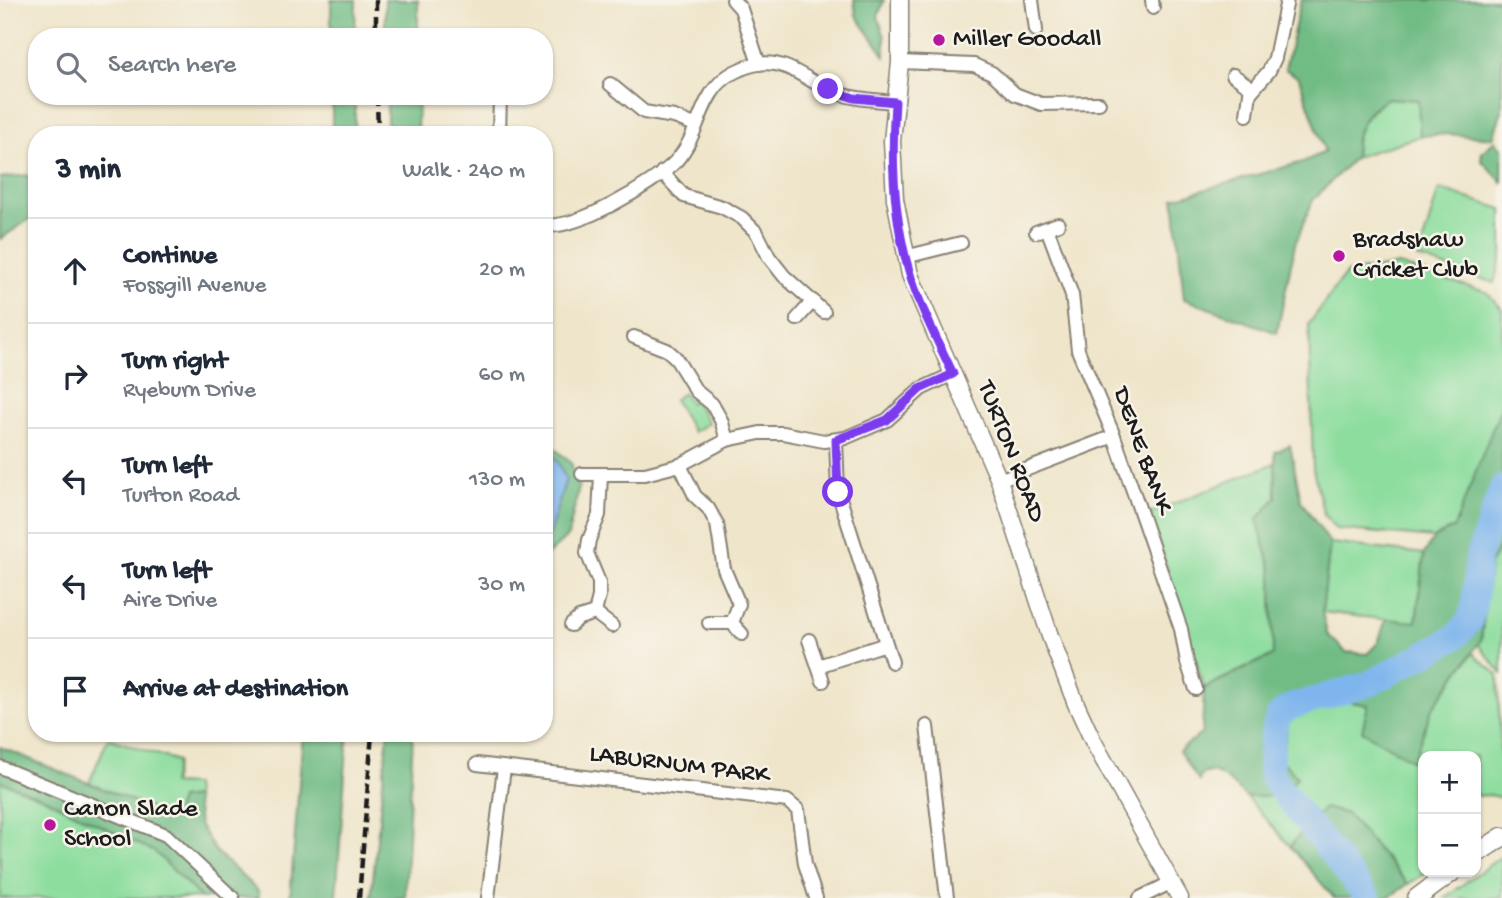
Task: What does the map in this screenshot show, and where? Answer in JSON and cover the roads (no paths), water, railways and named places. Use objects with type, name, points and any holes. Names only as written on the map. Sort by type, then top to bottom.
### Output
[{"type":"main road","name":"TURTON ROAD","points":[[900,0],[900,62],[892,141],[895,199],[905,257],[915,288],[999,480],[1050,636],[1076,704],[1093,741],[1180,898]]},
{"type":"main road","points":[[1481,851],[1502,837]]},
{"type":"main road","points":[[1418,897],[1445,877]]},
{"type":"street","points":[[733,0],[741,9],[760,64]]},
{"type":"street","points":[[1031,0],[1037,30]]},
{"type":"street","points":[[1247,115],[1248,99],[1269,71],[1275,58],[1287,0]]},
{"type":"street","points":[[900,62],[960,64],[984,68],[1024,99],[1041,104],[1077,108],[1099,103]]},
{"type":"street","points":[[553,226],[568,223],[622,200],[662,173],[676,161],[684,149],[708,96],[731,75],[760,64],[779,65],[796,71],[828,89],[854,98],[895,102]]},
{"type":"street","points":[[1233,75],[1253,89]]},
{"type":"street","points":[[610,84],[624,106],[653,115],[668,115],[695,125]]},
{"type":"street","points":[[499,126],[500,105]]},
{"type":"street","points":[[662,173],[684,196],[722,207],[742,218],[757,233],[773,263],[824,312]]},
{"type":"street","name":"DENE BANK","points":[[1047,228],[1073,297],[1078,350],[1114,436],[1181,629],[1187,662],[1196,689]]},
{"type":"street","points":[[905,257],[961,243]]},
{"type":"street","points":[[797,319],[813,301]]},
{"type":"street","points":[[634,337],[657,339],[675,357],[696,391],[712,404],[721,421],[726,440]]},
{"type":"street","points":[[582,474],[645,474],[680,466],[726,440],[772,432],[824,441],[836,440],[887,420],[920,389],[953,374]]},
{"type":"street","points":[[999,480],[1114,436]]},
{"type":"street","points":[[836,440],[838,492],[892,662]]},
{"type":"street","points":[[680,466],[695,496],[708,508],[718,524],[724,569],[738,604],[732,623]]},
{"type":"street","points":[[595,613],[599,582],[587,553],[599,515],[601,475]]},
{"type":"street","points":[[571,625],[579,618],[595,613]]},
{"type":"street","points":[[595,613],[612,626]]},
{"type":"street","points":[[709,623],[732,623],[742,634]]},
{"type":"street","points":[[809,640],[822,681]]},
{"type":"street","points":[[818,666],[886,644]]},
{"type":"street","points":[[927,726],[947,898]]},
{"type":"street","name":"LABURNUM PARK","points":[[477,764],[787,801],[798,810],[805,864],[816,898]]},
{"type":"street","points":[[0,767],[166,835],[233,898]]},
{"type":"street","points":[[488,898],[504,768]]},
{"type":"street","points":[[1140,898],[1172,882]]},
{"type":"water","points":[[553,459],[556,459],[566,479],[553,522]]},
{"type":"waterway","points":[[1368,898],[1273,780],[1271,765],[1276,723],[1280,714],[1293,706],[1369,684],[1454,638],[1469,622],[1474,606],[1478,557],[1502,488]]},
{"type":"railway","points":[[376,0],[376,28]]},
{"type":"railway","points":[[377,105],[378,126]]},
{"type":"railway","points":[[359,898],[371,742]]},
{"type":"place","name":"Miller Goodall","points":[[939,40]]},
{"type":"place","name":"Bradshaw Cricket Club","points":[[1339,256]]},
{"type":"place","name":"Canon Slade School","points":[[50,825]]}]
